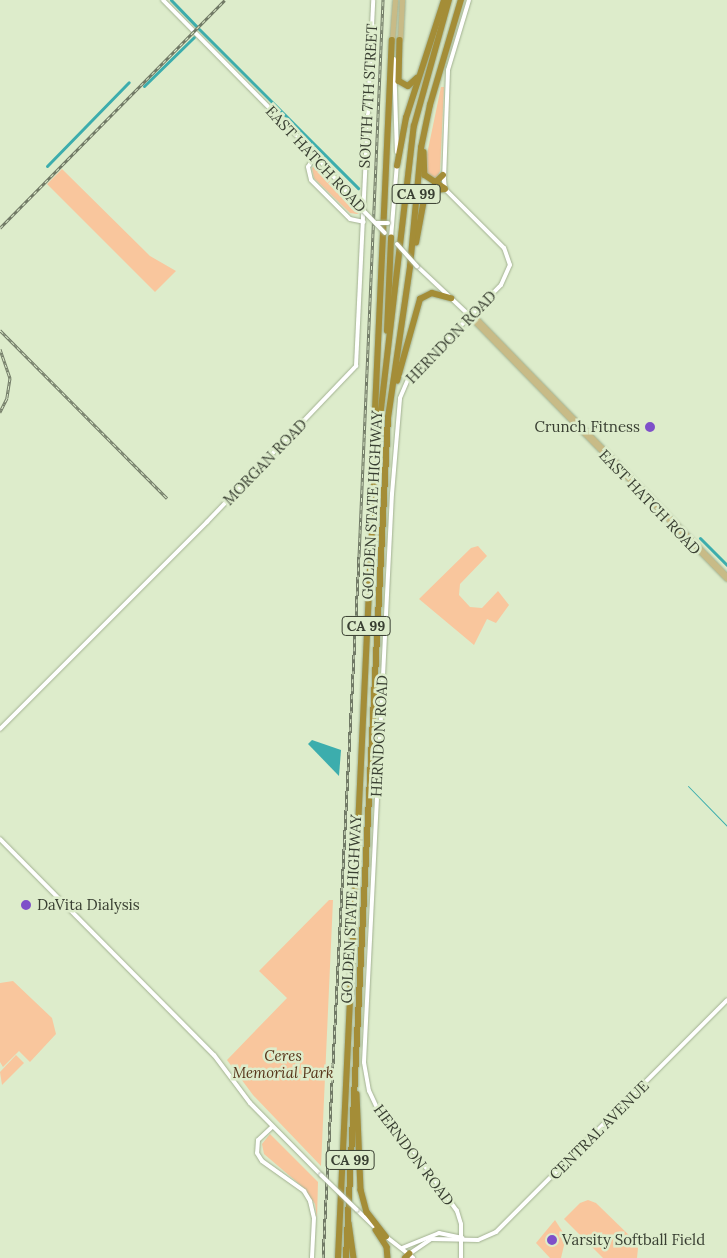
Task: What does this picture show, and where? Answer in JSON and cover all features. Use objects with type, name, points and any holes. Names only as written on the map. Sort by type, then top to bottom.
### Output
[{"type":"highway","points":[[397,166],[421,69],[444,0]]},
{"type":"highway","name":"GOLDEN STATE HIGHWAY","points":[[338,1257],[375,461],[414,126],[449,0]]},
{"type":"highway","name":"GOLDEN STATE HIGHWAY","points":[[346,1258],[391,400],[410,267],[426,122],[461,0]]},
{"type":"highway","points":[[375,461],[374,400],[392,40]]},
{"type":"highway","points":[[400,40],[399,81],[411,85],[421,69]]},
{"type":"highway","points":[[426,122],[424,168],[427,178],[445,189]]},
{"type":"highway","points":[[435,183],[443,175]]},
{"type":"highway","points":[[410,267],[424,200],[435,190],[445,189]]},
{"type":"highway","points":[[385,368],[391,238]]},
{"type":"highway","points":[[391,400],[418,302],[432,293],[451,298]]},
{"type":"highway","points":[[355,1062],[361,1190],[367,1212],[386,1236]]},
{"type":"highway","points":[[348,1214],[354,1258]]},
{"type":"highway","points":[[375,1228],[387,1247],[388,1258]]},
{"type":"main road","points":[[392,40],[395,0]]},
{"type":"main road","points":[[400,40],[402,0]]},
{"type":"main road","name":"EAST HATCH ROAD","points":[[470,316],[477,319],[727,577]]},
{"type":"street","name":"EAST HATCH ROAD","points":[[163,0],[316,155],[357,204],[417,266],[470,316]]},
{"type":"street","name":"SOUTH 7TH STREET","points":[[364,222],[364,162],[373,0]]},
{"type":"street","points":[[445,189],[443,175],[448,70],[469,0]]},
{"type":"street","points":[[391,238],[397,166],[392,40]]},
{"type":"street","points":[[316,155],[308,167],[311,180],[350,219],[364,222]]},
{"type":"street","name":"HERNDON ROAD","points":[[445,189],[490,234],[507,254],[509,269],[501,285],[408,379],[398,410],[364,1062],[369,1092],[378,1110],[416,1154],[457,1211],[462,1238],[461,1258]]},
{"type":"street","points":[[376,223],[388,223],[393,215]]},
{"type":"street","name":"MORGAN ROAD","points":[[0,728],[354,370],[359,351],[364,222]]},
{"type":"street","points":[[0,839],[227,1069],[245,1097],[272,1127],[375,1228],[402,1248],[409,1257],[431,1239],[462,1238]]},
{"type":"street","name":"CENTRAL AVENUE","points":[[462,1238],[478,1240],[496,1232],[727,1000]]},
{"type":"street","points":[[272,1127],[260,1137],[257,1153],[262,1160],[304,1191],[310,1201],[314,1218],[312,1258]]},
{"type":"street","points":[[402,1248],[439,1233],[462,1238]]},
{"type":"green space","points":[[441,87],[444,87],[440,171],[436,180],[427,173],[425,164]]},
{"type":"green space","points":[[315,165],[359,213],[350,213],[314,178],[312,168]]},
{"type":"green space","points":[[62,169],[150,256],[176,271],[155,292],[47,184]]},
{"type":"green space","points":[[478,546],[487,556],[460,584],[459,595],[470,607],[482,608],[498,591],[509,605],[496,623],[487,619],[474,645],[419,599],[471,548]]},
{"type":"green space","name":"Ceres Memorial Park","points":[[329,900],[333,900],[321,1166],[253,1095],[227,1060],[287,998],[259,971]]},
{"type":"green space","points":[[13,981],[52,1018],[56,1034],[30,1062],[19,1051],[3,1067],[0,1062],[0,983]]},
{"type":"green space","points":[[16,1055],[24,1063],[2,1085],[0,1072]]},
{"type":"green space","points":[[270,1134],[318,1182],[317,1218],[315,1204],[304,1188],[264,1154],[262,1144]]},
{"type":"green space","points":[[588,1200],[596,1203],[633,1239],[638,1248],[637,1258],[603,1258],[564,1219],[580,1203]]},
{"type":"green space","name":"Varsity Softball Field","points":[[555,1220],[566,1237],[561,1258],[550,1258],[536,1243]]},
{"type":"water","points":[[312,740],[341,750],[339,776],[308,744]]},
{"type":"waterway","points":[[171,0],[197,27]]},
{"type":"waterway","points":[[199,29],[358,188]]},
{"type":"waterway","points":[[144,86],[194,37]]},
{"type":"waterway","points":[[47,166],[129,82]]},
{"type":"waterway","points":[[700,538],[727,565]]},
{"type":"waterway","points":[[688,786],[727,826]]},
{"type":"railway","points":[[0,228],[225,0]]},
{"type":"railway","points":[[323,1258],[359,557],[383,0]]},
{"type":"railway","points":[[0,330],[167,498]]},
{"type":"railway","points":[[0,349],[10,378],[7,398],[0,412]]},
{"type":"place","name":"Crunch Fitness","points":[[650,427]]},
{"type":"place","name":"DaVita Dialysis","points":[[26,905]]},
{"type":"place","name":"Varsity Softball Field","points":[[552,1240]]}]
